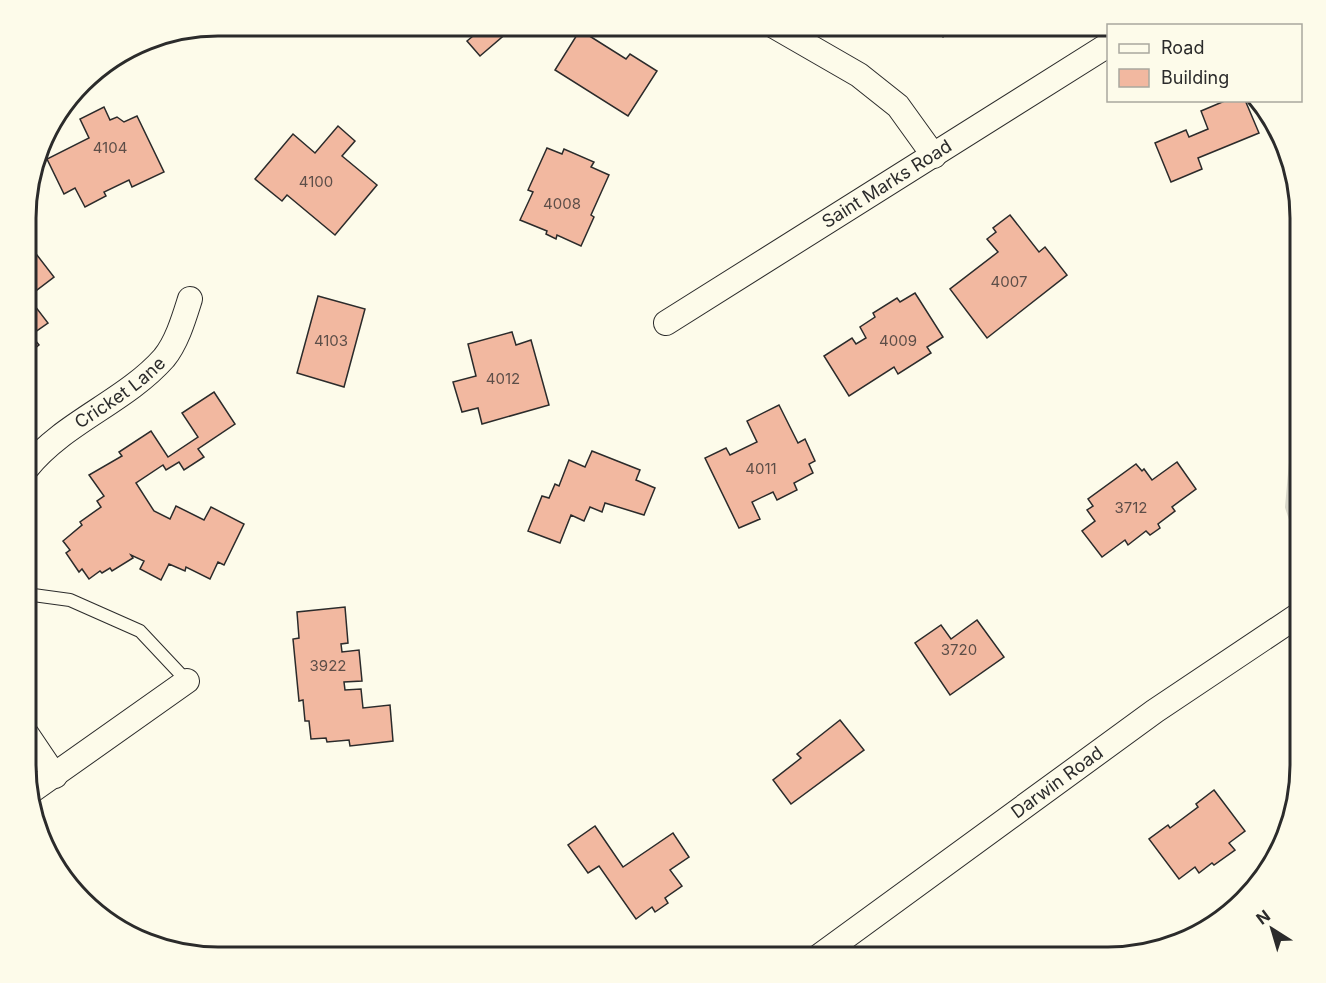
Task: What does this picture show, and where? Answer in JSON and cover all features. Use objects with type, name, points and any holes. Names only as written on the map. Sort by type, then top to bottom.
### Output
[{"type":"street","points":[[791,36],[859,75],[898,106],[934,156]]},
{"type":"street","name":"Saint Marks Road","points":[[666,323],[1107,46]]},
{"type":"street","name":"Cricket Lane","points":[[36,459],[66,431],[120,395],[164,357],[183,323],[190,299]]},
{"type":"street","name":"Darwin Road","points":[[832,947],[1155,711],[1290,621]]},
{"type":"street","points":[[38,787],[187,681]]},
{"type":"street","points":[[36,748],[55,776]]},
{"type":"lane","points":[[36,595],[70,600],[140,631],[187,681]]},
{"type":"building","points":[[473,36],[503,36],[480,56],[467,41]]},
{"type":"building","points":[[576,36],[590,36],[626,59],[630,54],[657,71],[628,116],[555,70]]},
{"type":"building","points":[[1222,102],[1246,102],[1259,133],[1198,158],[1202,169],[1171,182],[1155,143],[1186,130],[1189,137],[1208,129],[1201,111]]},
{"type":"building","points":[[104,107],[110,120],[117,117],[124,122],[137,116],[164,172],[132,187],[129,180],[104,192],[106,196],[85,207],[75,188],[64,194],[47,159],[89,138],[80,119]]},
{"type":"building","points":[[338,126],[355,141],[342,156],[377,185],[335,235],[287,195],[282,201],[255,179],[293,134],[315,153]]},
{"type":"building","points":[[547,148],[562,154],[564,149],[594,162],[591,167],[609,175],[591,215],[594,217],[581,246],[557,235],[556,239],[546,234],[547,231],[520,220],[533,192],[528,190]]},
{"type":"building","points":[[1010,215],[1039,252],[1045,247],[1067,275],[987,338],[950,289],[998,252],[987,239],[996,232],[993,228]]},
{"type":"building","points":[[36,254],[54,277],[36,291]]},
{"type":"building","points":[[915,293],[943,337],[927,347],[931,353],[898,374],[894,367],[849,396],[824,356],[852,338],[856,344],[866,338],[860,327],[875,317],[873,313],[897,298],[900,302]]},
{"type":"building","points":[[318,296],[365,309],[344,387],[297,373]]},
{"type":"building","points":[[36,307],[48,323],[36,331]]},
{"type":"building","points":[[512,332],[516,345],[531,340],[549,405],[482,424],[478,408],[462,412],[453,382],[476,376],[468,344]]},
{"type":"building","points":[[214,392],[235,424],[198,449],[204,457],[184,470],[179,462],[166,470],[163,465],[136,483],[154,511],[170,519],[176,506],[204,520],[211,507],[244,524],[224,565],[218,562],[210,579],[186,567],[185,571],[169,564],[161,580],[140,569],[144,561],[131,555],[133,558],[112,571],[110,568],[102,573],[100,571],[89,579],[82,569],[79,572],[66,553],[70,550],[63,541],[82,525],[80,522],[101,507],[97,501],[104,496],[89,475],[122,456],[119,452],[151,431],[168,457],[198,437],[182,413]]},
{"type":"building","points":[[779,405],[798,443],[805,439],[815,461],[809,464],[813,473],[794,483],[797,490],[777,500],[773,492],[752,502],[760,519],[739,528],[705,458],[726,448],[730,455],[757,442],[747,421]]},
{"type":"building","points":[[592,451],[640,470],[636,480],[655,488],[644,515],[605,503],[602,512],[590,507],[584,521],[571,515],[560,543],[528,531],[542,496],[549,498],[555,484],[559,486],[569,460],[585,467]]},
{"type":"building","points":[[1177,462],[1196,489],[1172,507],[1175,511],[1158,524],[1160,528],[1150,535],[1146,531],[1128,545],[1125,540],[1102,557],[1082,531],[1095,521],[1087,510],[1093,506],[1088,499],[1136,464],[1142,471],[1144,469],[1152,480]]},
{"type":"building","points":[[345,607],[348,643],[341,644],[342,652],[359,650],[362,681],[344,682],[345,690],[361,689],[363,708],[390,705],[393,741],[350,746],[349,740],[327,742],[326,738],[311,739],[309,721],[305,721],[303,700],[299,701],[293,639],[299,638],[297,612]]},
{"type":"building","points":[[977,620],[1004,657],[950,695],[915,643],[941,625],[951,639]]},
{"type":"building","points":[[840,720],[864,750],[791,804],[773,780],[801,758],[797,754]]},
{"type":"building","points":[[1214,790],[1245,831],[1229,843],[1235,850],[1199,873],[1195,867],[1179,879],[1149,839],[1168,825],[1170,828],[1198,807],[1196,804]]},
{"type":"building","points":[[595,826],[623,867],[673,833],[689,857],[670,870],[682,886],[665,898],[668,903],[655,912],[652,907],[636,919],[599,866],[588,873],[568,845]]},
{"type":"waterway","points":[[1290,496],[1290,510]]}]
